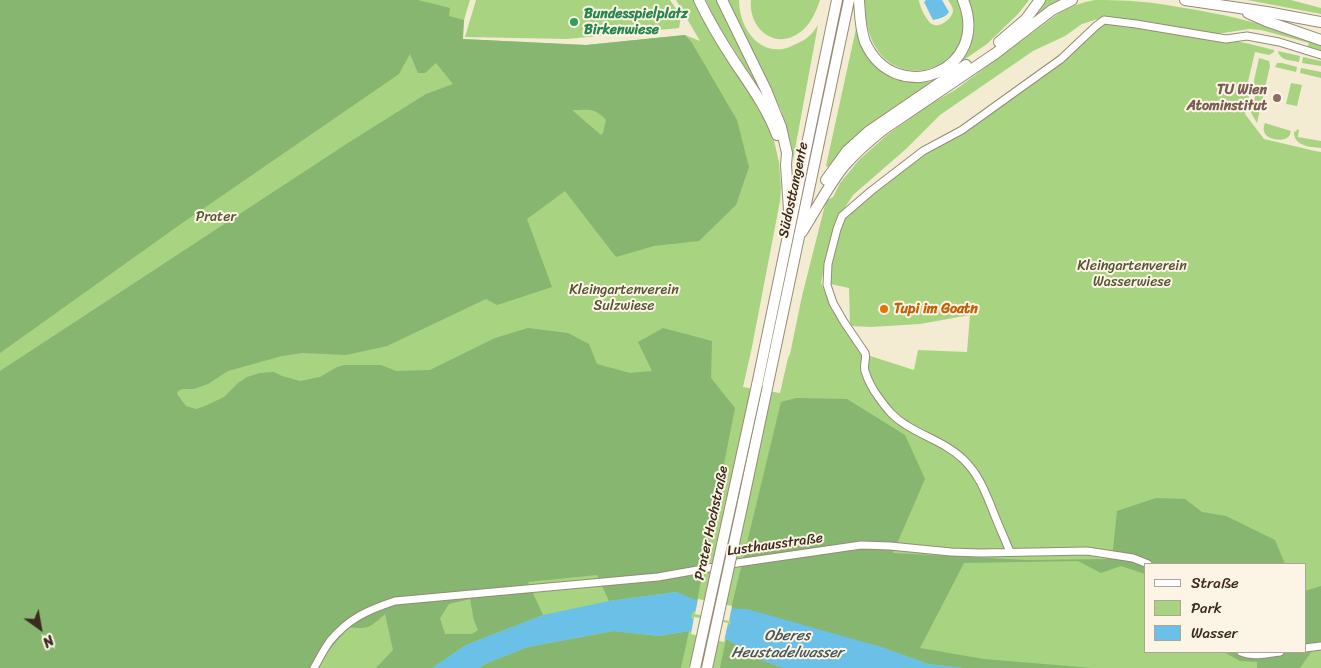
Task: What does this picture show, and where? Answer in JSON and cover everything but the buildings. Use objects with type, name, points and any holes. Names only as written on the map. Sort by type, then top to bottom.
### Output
[{"type":"highway","points":[[699,0],[716,33],[769,116],[779,140],[786,165]]},
{"type":"highway","points":[[722,0],[777,115],[787,154],[790,226]]},
{"type":"highway","name":"Südosttangente","points":[[757,385],[837,0]]},
{"type":"highway","name":"Südosttangente","points":[[768,387],[849,0]]},
{"type":"highway","points":[[859,0],[863,36],[876,59],[893,72],[917,77],[930,75],[941,70],[960,54],[967,40],[969,24],[963,0]]},
{"type":"highway","points":[[799,237],[819,192],[848,151],[881,122],[1004,39],[1026,18],[1040,0]]},
{"type":"highway","points":[[799,237],[844,166],[868,141],[996,52],[1052,10],[1072,0]]},
{"type":"highway","points":[[1185,0],[1321,22]]},
{"type":"highway","points":[[1238,9],[1321,40]]},
{"type":"highway","name":"Prater Hochstraße","points":[[695,668],[757,385]]},
{"type":"highway","name":"Prater Hochstraße","points":[[707,668],[768,387]]},
{"type":"street","points":[[1010,552],[984,490],[973,470],[963,459],[946,447],[905,425],[889,412],[869,382],[864,369],[865,353],[844,322],[831,298],[827,281],[828,264],[842,216],[871,191],[923,152],[962,130],[1061,59],[1104,20],[1226,39],[1247,36],[1279,42],[1321,55]]},
{"type":"street","name":"Lusthausstraße","points":[[314,668],[329,642],[354,619],[372,608],[395,601],[658,576],[861,545],[980,554],[1087,551],[1133,558],[1146,563]]},
{"type":"street","points":[[1306,648],[1321,646]]},
{"type":"street","points":[[1243,653],[1261,655],[1274,653]]},
{"type":"green space","name":"Prater","points":[[0,0],[470,0],[464,20],[462,39],[586,45],[685,35],[700,41],[676,0],[695,0],[765,117],[773,136],[779,162],[780,201],[743,387],[780,393],[826,201],[833,197],[840,183],[859,160],[887,135],[932,103],[955,90],[1059,13],[1076,5],[1095,0],[1158,4],[1245,20],[1321,46],[1321,52],[1307,48],[1309,43],[1261,30],[1249,29],[1217,34],[1151,22],[1149,24],[1104,17],[1082,24],[1065,36],[1033,51],[940,115],[906,149],[853,195],[842,212],[826,259],[821,283],[833,311],[861,353],[914,370],[918,350],[967,352],[970,315],[920,324],[871,327],[850,326],[849,288],[830,284],[830,269],[842,220],[873,192],[925,155],[963,133],[1105,21],[1246,43],[1274,50],[1269,55],[1255,52],[1247,86],[1249,96],[1245,114],[1264,139],[1321,152],[1321,668],[0,668]]},
{"type":"green space","name":"Prater","points":[[0,0],[418,0],[450,8],[449,16],[464,20],[463,39],[586,45],[685,35],[692,43],[737,120],[749,167],[736,205],[699,241],[654,246],[616,257],[565,191],[527,219],[552,287],[497,305],[486,299],[387,346],[346,355],[302,353],[282,356],[228,371],[208,384],[194,389],[182,389],[177,394],[186,406],[196,409],[224,397],[247,377],[260,373],[274,372],[300,381],[320,377],[344,365],[381,365],[396,371],[430,370],[495,338],[528,328],[568,333],[589,344],[597,364],[630,373],[652,371],[638,342],[663,328],[712,341],[711,378],[735,408],[697,601],[676,592],[609,601],[597,575],[528,582],[543,615],[466,645],[432,668],[376,668],[393,650],[385,614],[365,628],[349,627],[323,657],[317,668],[0,668],[0,371],[351,141],[426,94],[453,84],[436,63],[425,73],[418,73],[410,54],[399,74],[178,226],[0,353]],"holes":[[[572,110],[591,110],[598,113],[606,120],[603,133],[601,135]],[[470,599],[474,621],[478,630],[472,634],[445,634],[440,618],[449,604]]]},
{"type":"green space","name":"Bundesspielplatz Birkenwiese","points":[[476,0],[670,0],[681,16],[679,28],[567,39],[465,37]]},
{"type":"green space","points":[[706,0],[719,0],[767,102],[716,21]]},
{"type":"green space","points":[[728,0],[739,0],[742,18],[750,35],[757,42],[773,49],[785,49],[804,40],[818,25],[793,160],[791,143],[781,110]]},
{"type":"green space","points":[[751,0],[820,0],[812,18],[803,30],[790,38],[781,39],[772,38],[758,27],[751,10]]},
{"type":"green space","points":[[865,0],[919,0],[920,6],[930,23],[938,25],[945,22],[952,14],[953,11],[948,0],[957,0],[963,27],[957,48],[943,63],[923,70],[902,69],[883,57],[870,35]]},
{"type":"green space","points":[[966,0],[1029,0],[1018,14],[987,44],[862,130],[828,167],[826,166],[857,24],[865,47],[908,80],[962,57]]},
{"type":"green space","points":[[1044,0],[1063,0],[1016,33]]},
{"type":"green space","points":[[1247,0],[1291,0],[1321,8],[1321,14]]},
{"type":"green space","points":[[1278,51],[1300,56],[1299,62],[1281,57]]},
{"type":"green space","points":[[1303,57],[1321,61],[1321,66],[1302,63]]},
{"type":"green space","points":[[1259,58],[1269,61],[1270,66],[1257,123],[1251,113],[1255,96],[1253,85]]},
{"type":"green space","points":[[1277,63],[1297,67],[1296,72],[1275,67]]},
{"type":"green space","points":[[1301,68],[1321,72],[1321,78],[1300,73]]},
{"type":"green space","points":[[1291,83],[1302,85],[1297,106],[1286,104]]},
{"type":"green space","points":[[1265,123],[1291,131],[1290,135],[1281,140],[1270,138],[1264,131]]},
{"type":"green space","points":[[1297,129],[1299,130],[1298,137],[1321,141],[1321,148],[1299,143],[1294,136],[1294,131],[1296,132]]},
{"type":"green space","points":[[796,398],[847,399],[905,435],[925,479],[893,553],[1027,560],[1112,559],[1117,511],[1156,498],[1185,499],[1202,512],[1226,516],[1275,540],[1285,563],[1144,563],[1144,574],[1121,566],[1101,573],[1078,561],[964,563],[920,648],[984,659],[1092,668],[963,668],[928,664],[881,647],[731,609],[781,402]]},
{"type":"green space","points":[[1321,586],[1321,650],[1312,651],[1300,668],[1257,668],[1257,662],[1240,661],[1226,653],[1306,653],[1306,591]]},
{"type":"green space","points":[[613,631],[659,636],[689,631],[681,668],[479,668],[528,647]]},
{"type":"green space","points":[[726,639],[766,662],[784,668],[720,668]]},
{"type":"water","points":[[926,0],[942,0],[949,12],[948,14],[933,20],[924,2]]},
{"type":"water","name":"Oberes Heustadelwasser","points":[[676,592],[711,604],[747,609],[881,647],[928,664],[963,668],[784,668],[766,662],[726,639],[689,631],[659,636],[613,631],[528,647],[479,668],[432,668],[466,645],[543,615],[609,601]],"holes":[[[695,611],[728,618],[731,622],[726,626],[692,619],[691,617]]]},
{"type":"pier","points":[[698,599],[732,606],[729,621],[695,614]]},
{"type":"pier","points":[[694,617],[728,623],[724,642],[691,634]]},
{"type":"place","name":"Bundesspielplatz Birkenwiese","points":[[574,22]]},
{"type":"place","name":"TU Wien Atominstitut","points":[[1277,98]]},
{"type":"place","name":"Tupi im Goatn","points":[[884,309]]},
{"type":"park label","name":"Kleingartenverein Wasserwiese","points":[[1132,274]]},
{"type":"park label","name":"Kleingartenverein Sulzwiese","points":[[624,298]]}]
